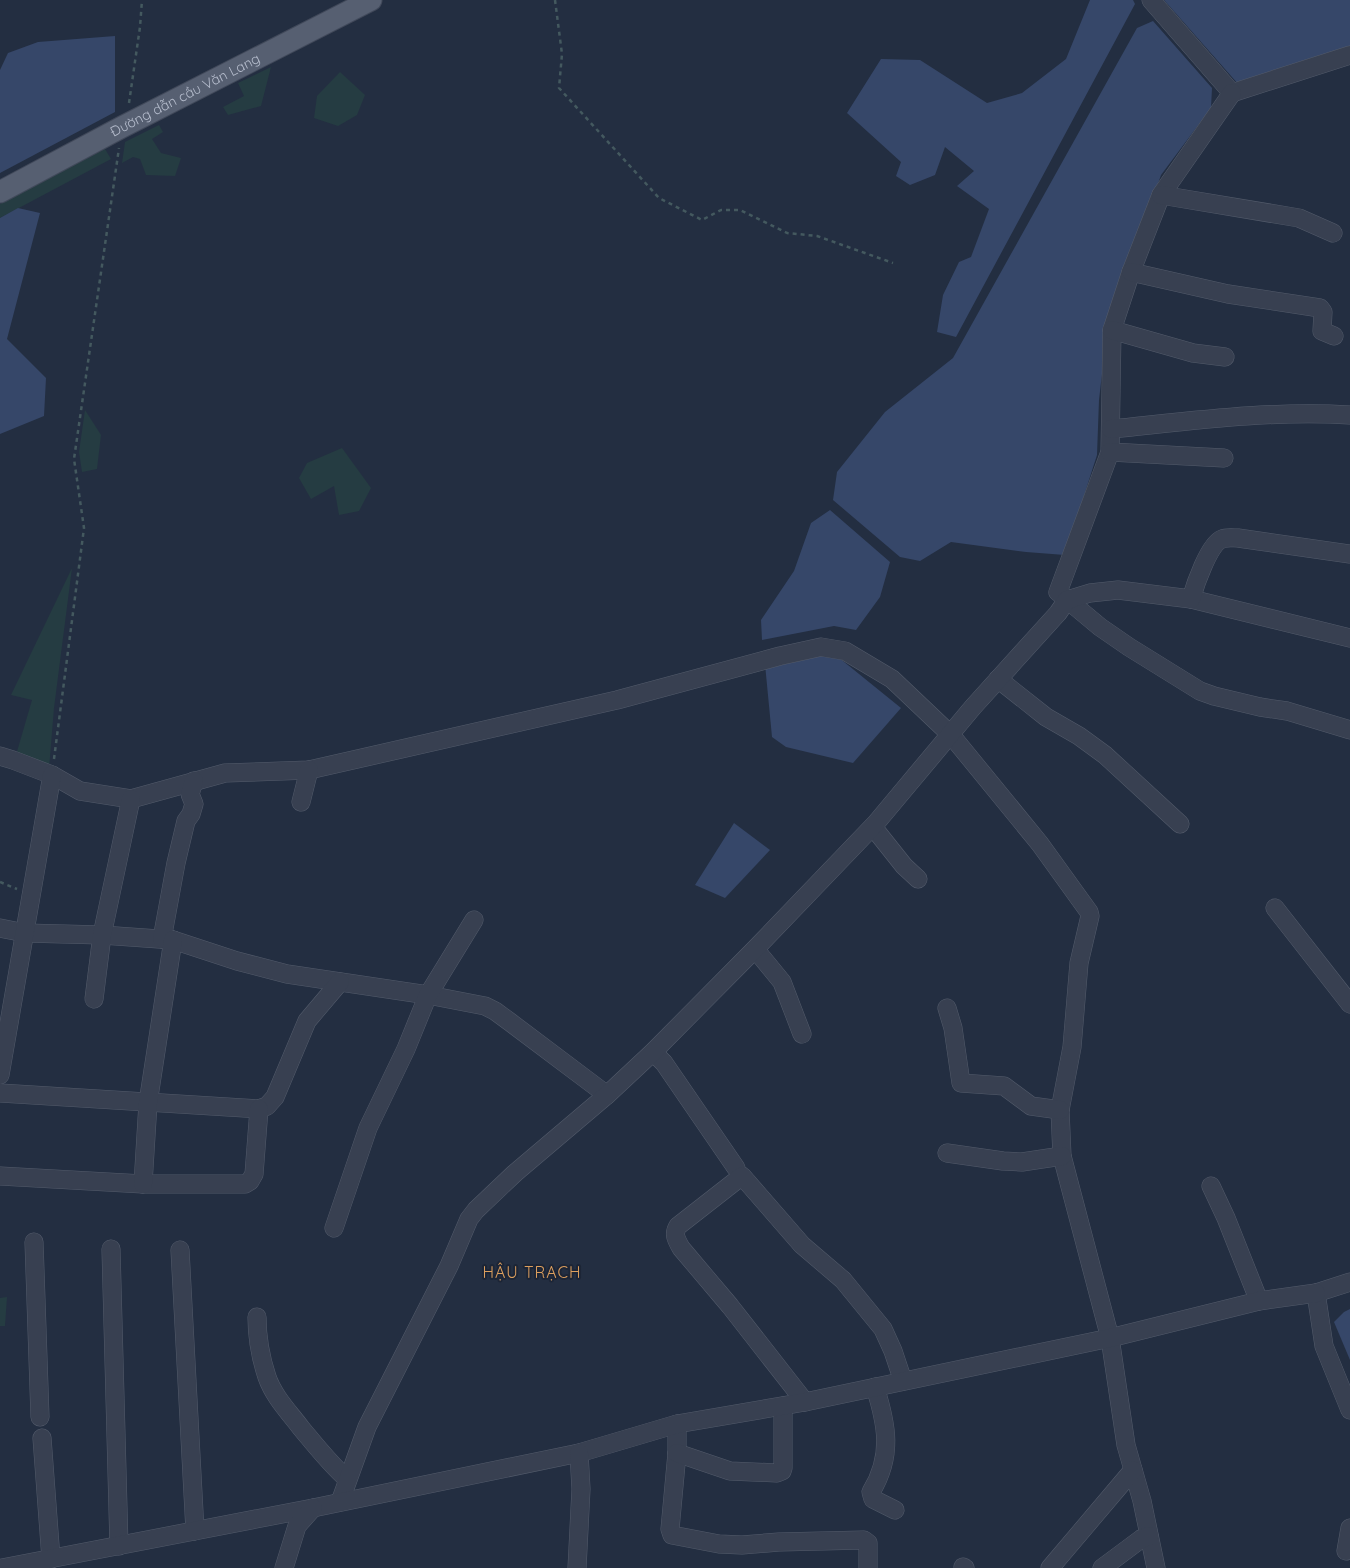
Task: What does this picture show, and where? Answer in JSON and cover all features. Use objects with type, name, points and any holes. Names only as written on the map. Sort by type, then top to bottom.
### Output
[{"type":"main road","name":"Đường dẫn cầu Văn Lang","points":[[0,192],[371,0]]},
{"type":"street","points":[[1151,0],[1232,93]]},
{"type":"street","points":[[1350,55],[1232,93],[1161,195],[1112,330],[1110,452],[1058,592],[1129,647],[1200,690],[1214,696],[1260,708],[1287,711],[1350,730]]},
{"type":"street","points":[[1161,195],[1299,218],[1333,234]]},
{"type":"street","points":[[1132,272],[1228,294],[1320,308],[1323,312],[1322,331],[1334,336]]},
{"type":"street","points":[[1112,330],[1185,351],[1224,357]]},
{"type":"street","points":[[1111,429],[1250,415],[1311,412],[1350,415]]},
{"type":"street","points":[[1110,452],[1224,458]]},
{"type":"street","points":[[1191,599],[1212,548],[1223,539],[1238,538],[1350,554]]},
{"type":"street","points":[[340,1502],[367,1426],[449,1266],[469,1219],[484,1201],[607,1095],[653,1052],[873,827],[998,680],[1058,613],[1067,600],[1090,593],[1118,590],[1191,599],[1350,638]]},
{"type":"street","points":[[0,756],[52,775],[80,791],[131,799],[225,773],[309,770],[617,700],[780,656],[821,647],[845,651],[892,679],[951,735],[1040,844],[1089,912],[1090,916],[1079,963],[1072,1047],[1060,1110],[1062,1156],[1110,1338],[1126,1445],[1150,1536],[1156,1568]]},
{"type":"street","points":[[998,680],[1046,717],[1079,736],[1104,755],[1180,824]]},
{"type":"street","points":[[301,802],[309,770]]},
{"type":"street","points":[[0,1075],[52,775]]},
{"type":"street","points":[[143,1184],[148,1103],[176,863],[186,821],[191,814],[194,804],[190,794],[194,781]]},
{"type":"street","points":[[94,999],[102,935],[131,799]]},
{"type":"street","points":[[873,827],[904,866],[918,879]]},
{"type":"street","points":[[1275,908],[1350,1004]]},
{"type":"street","points":[[334,1228],[368,1128],[406,1049],[428,995],[474,920]]},
{"type":"street","points":[[0,928],[25,933],[167,939],[256,967],[485,1006],[495,1011],[607,1095]]},
{"type":"street","points":[[755,949],[782,982],[802,1034]]},
{"type":"street","points":[[0,1093],[259,1109],[267,1106],[275,1098],[307,1021],[340,982]]},
{"type":"street","points":[[947,1008],[959,1060],[961,1083],[1004,1086],[1031,1106],[1060,1110]]},
{"type":"street","points":[[653,1052],[664,1063],[736,1168]]},
{"type":"street","points":[[0,1176],[143,1184],[245,1184],[250,1181],[254,1174],[259,1109]]},
{"type":"street","points":[[946,1153],[1022,1162],[1062,1156]]},
{"type":"street","points":[[805,1402],[753,1334],[681,1248],[675,1237],[678,1226],[742,1176],[802,1245],[843,1280],[882,1328],[893,1351],[903,1380]]},
{"type":"street","points":[[1211,1186],[1226,1218],[1258,1301]]},
{"type":"street","points":[[34,1242],[40,1417]]},
{"type":"street","points":[[111,1249],[119,1546]]},
{"type":"street","points":[[180,1250],[195,1531]]},
{"type":"street","points":[[2,1568],[313,1508],[579,1452],[677,1424],[805,1402],[1110,1338],[1258,1301],[1316,1292],[1350,1282]]},
{"type":"street","points":[[1316,1292],[1324,1346],[1350,1410]]},
{"type":"street","points":[[257,1317],[257,1332],[272,1389],[320,1451],[347,1479]]},
{"type":"street","points":[[875,1387],[887,1435],[883,1469],[871,1492],[873,1500],[895,1510]]},
{"type":"street","points":[[677,1453],[730,1472],[777,1473],[782,1471],[782,1406]]},
{"type":"street","points":[[677,1424],[677,1453],[671,1506],[670,1532],[672,1535],[719,1544],[864,1540],[868,1543],[868,1568]]},
{"type":"street","points":[[42,1438],[51,1559]]},
{"type":"street","points":[[577,1568],[581,1488],[579,1452]]},
{"type":"street","points":[[1050,1568],[1133,1470]]},
{"type":"street","points":[[284,1568],[297,1526],[313,1508]]},
{"type":"street","points":[[1346,1552],[1350,1528]]},
{"type":"street","points":[[1102,1568],[1140,1539],[1150,1536]]},
{"type":"path","points":[[52,775],[84,528],[74,459],[122,128],[127,114],[140,27],[142,0]]},
{"type":"path","points":[[555,0],[562,54],[559,88],[659,198],[702,220],[720,210],[740,210],[787,233],[818,236],[893,262]]},
{"type":"green space","points":[[271,67],[261,106],[228,115],[223,107],[244,96],[238,83]]},
{"type":"green space","points":[[340,72],[365,95],[357,115],[338,126],[314,118],[317,96]]},
{"type":"green space","points":[[159,125],[163,132],[152,139],[161,153],[181,158],[175,176],[146,175],[140,159],[133,157],[122,163],[125,142]]},
{"type":"green space","points":[[105,149],[111,159],[0,218],[0,204]]},
{"type":"green space","points":[[85,410],[101,435],[97,469],[82,472],[79,452]]},
{"type":"green space","points":[[342,448],[371,488],[359,511],[339,515],[334,486],[311,499],[299,478],[307,463]]},
{"type":"green space","points":[[72,568],[54,708],[49,769],[16,755],[32,700],[11,695]]},
{"type":"green space","points":[[7,1297],[5,1326],[0,1326],[0,1298]]},
{"type":"water","points":[[1090,0],[1133,0],[1135,4],[956,337],[937,332],[943,295],[959,262],[971,257],[989,209],[957,186],[974,171],[945,147],[935,175],[910,185],[896,176],[901,162],[847,113],[881,59],[920,60],[987,103],[1022,93],[1066,59]]},
{"type":"water","points":[[1164,0],[1350,0],[1350,47],[1239,85]]},
{"type":"water","points":[[1153,21],[1212,88],[1211,108],[1161,175],[1107,330],[1099,400],[1097,455],[1065,555],[951,542],[920,561],[900,557],[833,500],[837,472],[885,412],[953,358],[1137,28]]},
{"type":"water","points":[[115,36],[115,112],[0,173],[0,70],[8,53],[38,42]]},
{"type":"water","points":[[18,208],[40,213],[7,339],[46,378],[44,416],[0,434],[0,218]]},
{"type":"water","points":[[830,510],[890,562],[880,597],[856,630],[834,626],[762,640],[761,620],[794,571],[811,523]]},
{"type":"water","points":[[814,651],[838,657],[901,708],[853,763],[786,747],[772,737],[765,664]]},
{"type":"water","points":[[734,823],[770,850],[725,898],[695,885]]},
{"type":"water","points":[[1350,1309],[1350,1360],[1334,1322]]},
{"type":"district","name":"HẬU TRẠCH","points":[[532,1272]]}]
